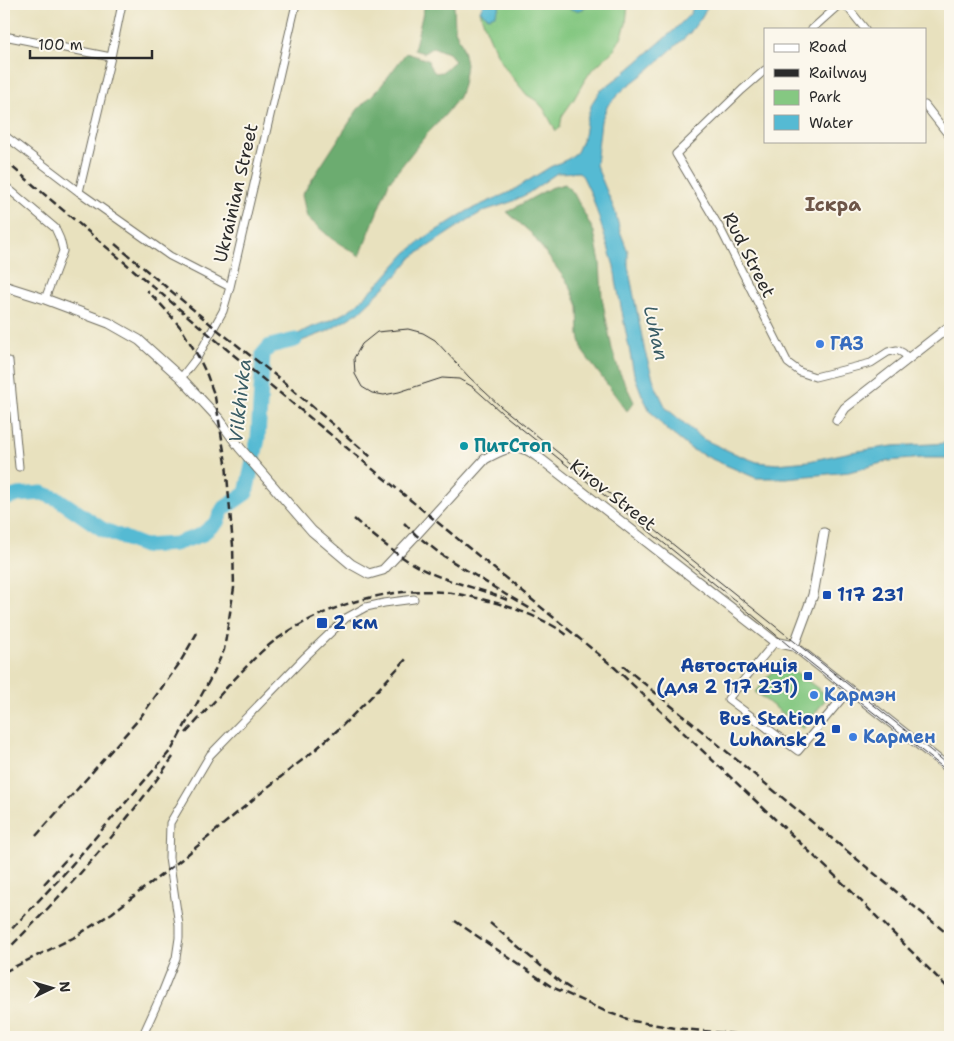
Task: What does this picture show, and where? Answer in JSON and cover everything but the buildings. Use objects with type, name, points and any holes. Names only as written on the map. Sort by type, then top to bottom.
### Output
[{"type":"street","points":[[79,192],[122,4]]},
{"type":"street","name":"Ukrainian Street","points":[[181,378],[198,356],[223,311],[296,4]]},
{"type":"street","points":[[813,28],[840,4]]},
{"type":"street","points":[[845,4],[864,28]]},
{"type":"street","points":[[4,36],[111,57]]},
{"type":"street","name":"Rud Street","points":[[764,71],[676,154],[721,230],[788,363],[800,372],[815,377],[871,363],[888,352],[897,350],[908,358]]},
{"type":"street","points":[[926,106],[950,137]]},
{"type":"street","points":[[4,135],[79,192],[170,256],[230,287]]},
{"type":"street","points":[[4,185],[55,228],[60,240],[63,251],[45,299]]},
{"type":"street","points":[[4,286],[110,323],[139,340],[181,378]]},
{"type":"street","points":[[837,420],[845,408],[950,326]]},
{"type":"street","points":[[9,361],[20,468]]},
{"type":"street","name":"Kirov Street","points":[[181,378],[219,419],[240,448],[312,531],[351,564],[369,574],[382,570],[485,459],[510,448],[524,448],[542,460],[775,642],[794,646],[950,770]]},
{"type":"street","points":[[794,646],[814,595],[824,533]]},
{"type":"street","points":[[142,1037],[176,958],[179,938],[179,925],[169,858],[170,823],[210,755],[346,618],[366,607],[414,599]]},
{"type":"street","points":[[775,642],[728,699],[798,751],[849,690]]},
{"type":"green space","points":[[425,4],[454,4],[455,30],[462,45],[466,64],[463,85],[459,97],[389,182],[360,256],[332,239],[307,217],[302,195],[358,109],[381,86],[406,53],[428,60],[435,73],[442,72],[455,61],[450,54],[433,47],[424,53],[414,50]]},
{"type":"green space","points":[[500,4],[561,4],[571,9],[584,9],[587,4],[628,4],[626,24],[622,36],[614,50],[591,71],[562,116],[560,128],[556,131],[544,109],[537,101],[527,95],[504,66],[496,52],[480,11],[488,16]]},
{"type":"green space","points":[[565,184],[573,192],[594,232],[600,262],[602,298],[612,349],[619,371],[634,402],[627,411],[583,352],[579,335],[578,306],[570,286],[531,233],[507,212],[550,188]]},
{"type":"green space","points":[[781,661],[828,696],[803,729],[755,692]]},
{"type":"water","points":[[483,4],[500,4],[495,15],[488,17],[480,11]]},
{"type":"water","points":[[561,4],[587,4],[578,10]]},
{"type":"water","points":[[695,4],[709,4],[689,34],[625,88],[608,105],[601,121],[596,165],[615,211],[628,252],[628,266],[645,352],[655,385],[666,408],[703,439],[757,462],[777,464],[809,461],[893,446],[950,443],[950,458],[889,461],[849,472],[786,478],[756,478],[691,449],[666,429],[650,411],[642,395],[634,374],[614,266],[592,196],[579,172],[557,173],[527,194],[511,202],[484,211],[468,220],[412,257],[397,275],[359,312],[328,331],[275,350],[275,342],[288,340],[307,329],[331,320],[356,305],[406,253],[426,237],[469,210],[510,192],[577,152],[584,136],[592,103],[599,92],[673,31],[690,14]]},
{"type":"waterway","name":"Vilkhivka","points":[[4,499],[18,495],[42,493],[58,499],[102,529],[144,546],[175,544],[201,535],[217,522],[223,509],[246,493],[258,439],[263,354],[270,346],[295,340]]},
{"type":"tram line","points":[[950,766],[500,406],[469,377],[435,340],[423,333],[408,329],[377,332],[362,344],[354,358],[355,374],[362,387],[372,393],[384,395],[442,378],[459,379],[473,387],[502,413],[788,645],[950,773]]},
{"type":"railway","points":[[4,160],[230,352],[614,667],[850,890],[950,990]]},
{"type":"railway","points":[[115,244],[214,327],[280,379],[371,457]]},
{"type":"railway","points":[[4,937],[62,876],[172,749],[224,650],[234,588],[233,546],[226,463],[215,397],[198,356],[181,328],[147,290]]},
{"type":"railway","points":[[354,519],[395,552],[422,569],[509,601]]},
{"type":"railway","points":[[404,523],[442,555],[536,612]]},
{"type":"railway","points":[[225,689],[265,649],[299,625],[340,606],[384,595],[429,591],[471,597],[531,615],[561,630],[568,636]]},
{"type":"railway","points":[[36,836],[139,719],[179,664],[197,633]]},
{"type":"railway","points":[[4,972],[73,938],[112,913],[182,859],[341,727],[408,657]]},
{"type":"railway","points":[[623,666],[950,936]]},
{"type":"railway","points":[[186,733],[229,685]]},
{"type":"railway","points":[[4,953],[93,859],[173,757]]},
{"type":"railway","points":[[44,884],[71,854]]},
{"type":"railway","points":[[455,921],[552,987],[607,1012],[633,1021],[675,1028],[762,1037]]},
{"type":"railway","points":[[490,923],[560,982],[574,991]]},
{"type":"place","name":"ГАЗ","points":[[820,344]]},
{"type":"place","name":"ПитСтоп","points":[[464,446]]},
{"type":"place","name":"117 231","points":[[827,595]]},
{"type":"place","name":"2 км","points":[[322,623]]},
{"type":"place","name":"Автостанція (для 2 117 231)","points":[[808,676]]},
{"type":"place","name":"Кармэн","points":[[814,695]]},
{"type":"place","name":"Bus Station Luhansk 2","points":[[836,729]]},
{"type":"place","name":"Кармен","points":[[853,737]]},
{"type":"district","name":"Іскра","points":[[833,204]]},
{"type":"water label","name":"Luhan","points":[[656,333]]}]
